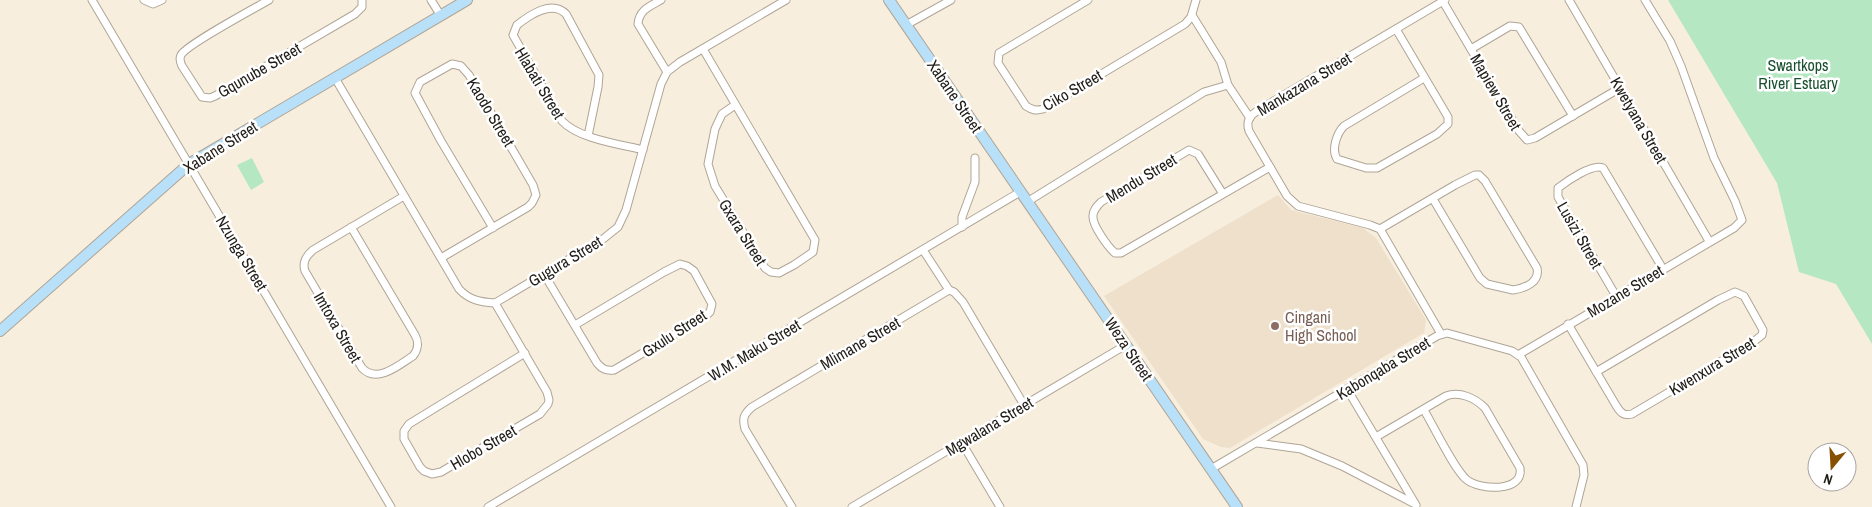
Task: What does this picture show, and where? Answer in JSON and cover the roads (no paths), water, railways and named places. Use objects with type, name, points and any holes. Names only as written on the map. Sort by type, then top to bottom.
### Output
[{"type":"street","name":"Nzunga Street","points":[[92,0],[391,507]]},
{"type":"street","points":[[144,0],[153,4],[162,0]]},
{"type":"street","name":"Gqunube Street","points":[[269,0],[193,44],[182,54],[180,62],[202,97],[210,98],[215,96],[355,14],[362,7],[362,0]]},
{"type":"street","points":[[431,0],[441,16]]},
{"type":"street","name":"Xabane Street","points":[[0,330],[189,164],[467,0]]},
{"type":"street","points":[[660,0],[643,11],[638,24],[667,72],[786,0]]},
{"type":"street","name":"Xabane Street","points":[[889,0],[1020,192]]},
{"type":"street","points":[[906,25],[951,0]]},
{"type":"street","name":"Ciko Street","points":[[1088,0],[999,53],[998,63],[1026,106],[1031,109],[1043,108],[1178,29],[1189,21],[1192,15]]},
{"type":"street","points":[[1196,0],[1192,15],[1221,62],[1228,85],[1250,118]]},
{"type":"street","name":"Kwetyana Street","points":[[1569,0],[1709,241]]},
{"type":"street","name":"Mozane Street","points":[[1518,355],[1663,268],[1734,228],[1742,219],[1714,158],[1673,49],[1645,0]]},
{"type":"street","name":"Mapiew Street","points":[[1443,1],[1525,138],[1533,139],[1620,88]]},
{"type":"street","name":"Mankazana Street","points":[[1380,229],[1298,206],[1287,196],[1249,132],[1248,125],[1250,118],[1257,111],[1443,1]]},
{"type":"street","name":"Hlabati Street","points":[[588,136],[599,75],[566,14],[559,8],[549,6],[517,25],[513,35],[562,121],[571,130],[588,136],[642,150]]},
{"type":"street","points":[[1471,49],[1510,26],[1519,27],[1573,116]]},
{"type":"street","points":[[1396,29],[1448,118],[1448,124],[1377,168],[1366,168],[1337,158],[1334,150],[1338,135],[1344,126],[1424,78]]},
{"type":"street","name":"Gxara Street","points":[[703,49],[736,105],[815,240],[815,247],[810,255],[779,273],[771,272],[765,268],[715,186],[710,174],[709,155],[715,128],[722,114],[736,105]]},
{"type":"street","name":"Kaodo Street","points":[[441,258],[493,228],[532,203],[536,195],[535,190],[469,75],[461,66],[452,64],[420,82],[415,90],[416,98],[493,228]]},
{"type":"street","name":"Gugura Street","points":[[495,303],[611,233],[618,226],[626,210],[658,92],[667,72]]},
{"type":"street","points":[[335,78],[454,281],[464,294],[477,301],[495,303]]},
{"type":"street","points":[[1027,202],[1204,92],[1228,85]]},
{"type":"street","name":"Mendu Street","points":[[1223,194],[1198,154],[1189,150],[1101,202],[1095,209],[1092,217],[1108,245],[1115,253],[1121,253],[1270,167]]},
{"type":"street","points":[[962,227],[962,217],[975,182],[975,158]]},
{"type":"street","name":"Lusizi Street","points":[[1616,296],[1558,197],[1558,188],[1565,183],[1594,166],[1603,168],[1663,268]]},
{"type":"street","points":[[1433,198],[1484,282],[1514,290],[1535,280],[1538,275],[1537,268],[1482,176],[1475,175],[1433,198],[1380,229],[1441,334]]},
{"type":"street","name":"Weza Street","points":[[1020,192],[1237,507]]},
{"type":"street","name":"W.M. Maku Street","points":[[488,507],[1020,192]]},
{"type":"street","name":"Imtoxa Street","points":[[351,227],[418,343],[416,353],[413,356],[379,375],[369,374],[362,368],[304,267],[305,258],[313,250],[351,227],[404,196]]},
{"type":"street","points":[[923,250],[949,290],[954,292],[962,302],[1024,406]]},
{"type":"street","name":"Gxulu Street","points":[[544,274],[597,363],[605,370],[614,370],[704,317],[710,312],[712,304],[694,271],[688,266],[680,264],[575,325]]},
{"type":"street","name":"Mlimane Street","points":[[792,507],[745,429],[743,422],[746,413],[752,406],[949,290]]},
{"type":"street","name":"Kwenxura Street","points":[[1568,324],[1596,372],[1619,410],[1623,414],[1629,415],[1752,344],[1762,335],[1763,330],[1744,296],[1735,292],[1718,300],[1596,372]]},
{"type":"street","name":"Hlobo Street","points":[[495,303],[525,353],[547,392],[549,400],[547,408],[540,414],[441,472],[432,474],[424,471],[404,439],[404,431],[409,424],[525,353]]},
{"type":"street","name":"Kabonqaba Street","points":[[1212,469],[1441,334],[1447,333],[1462,337],[1512,351],[1518,355]]},
{"type":"street","name":"Mgwalana Street","points":[[857,506],[1126,345]]},
{"type":"street","points":[[1518,355],[1521,357],[1583,465],[1584,475],[1576,507]]},
{"type":"street","points":[[1347,389],[1416,506]]},
{"type":"street","points":[[1376,437],[1450,394],[1467,396],[1476,400],[1485,408],[1520,468],[1518,480],[1496,489],[1467,481],[1424,410]]},
{"type":"street","points":[[962,443],[1000,507]]},
{"type":"street","points":[[1256,443],[1300,449],[1342,466],[1416,506]]},
{"type":"place","name":"Cingani High School","points":[[1275,326]]},
{"type":"park label","name":"Swartkops River Estuary","points":[[1798,74]]}]
